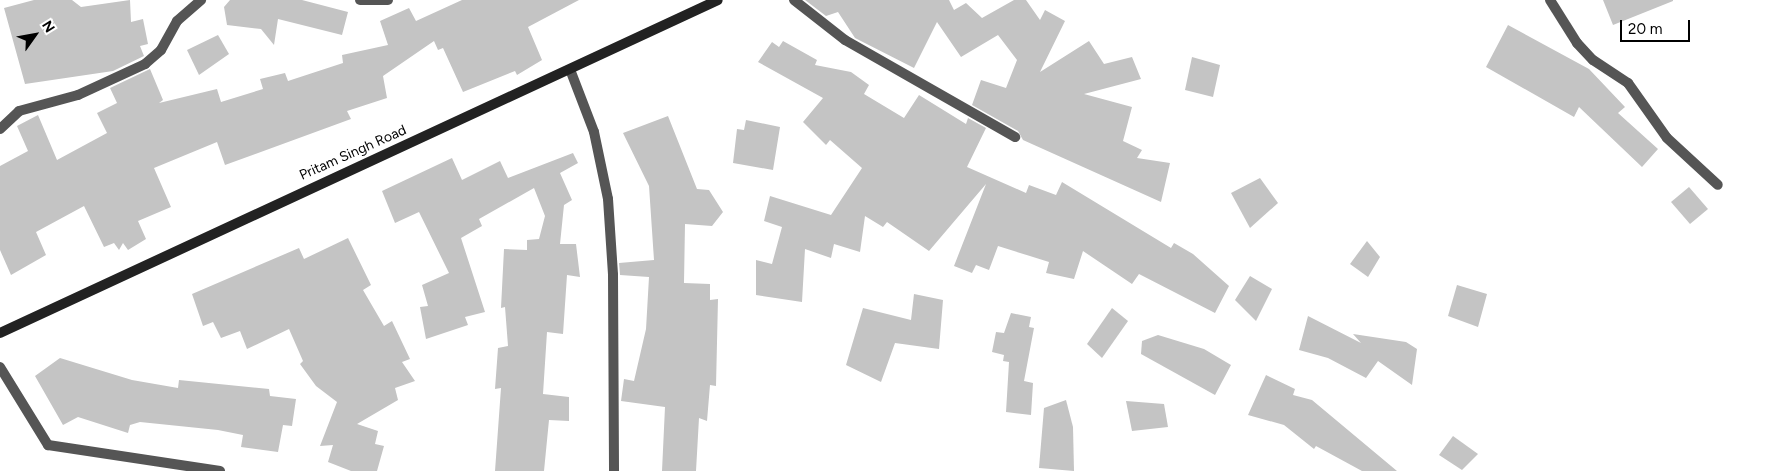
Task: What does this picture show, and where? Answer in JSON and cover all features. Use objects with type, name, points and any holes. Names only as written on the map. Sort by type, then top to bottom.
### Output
[{"type":"street","points":[[0,129],[19,111],[78,95],[145,64],[161,50],[177,21],[201,0]]},
{"type":"street","points":[[360,0],[388,0]]},
{"type":"street","name":"Pritam Singh Road","points":[[0,333],[220,227],[570,72],[718,0]]},
{"type":"street","points":[[794,0],[845,40],[1015,137]]},
{"type":"street","points":[[1550,0],[1577,43],[1593,60],[1628,83],[1667,138],[1718,185]]},
{"type":"street","points":[[570,72],[594,132],[608,199],[613,275],[614,471]]},
{"type":"street","points":[[0,367],[48,445],[220,471]]},
{"type":"building","points":[[34,0],[72,0],[81,7],[130,0],[131,22],[143,19],[148,44],[140,46],[144,56],[113,71],[25,84],[4,8]]},
{"type":"building","points":[[230,0],[302,0],[348,12],[342,35],[278,19],[274,45],[261,29],[227,25],[224,7]]},
{"type":"building","points":[[462,0],[579,0],[528,27],[542,60],[517,75],[515,71],[463,92],[443,48],[438,50],[434,41],[383,76],[387,98],[347,111],[351,119],[225,165],[217,142],[154,168],[171,207],[138,221],[146,239],[128,250],[123,243],[119,250],[114,243],[104,247],[84,206],[36,232],[46,255],[11,275],[0,250],[0,166],[28,151],[17,126],[38,115],[57,160],[107,133],[97,113],[117,103],[110,88],[150,69],[163,100],[159,103],[217,89],[221,102],[263,89],[260,79],[285,73],[288,81],[343,63],[342,55],[388,45],[380,21],[409,8],[416,21]]},
{"type":"building","points":[[805,0],[949,0],[954,10],[966,3],[982,18],[1014,0],[1026,0],[1040,20],[1045,10],[1065,21],[1040,72],[1089,41],[1104,64],[1132,57],[1141,79],[1084,94],[1132,107],[1123,141],[1142,150],[1137,158],[1170,163],[1161,202],[1023,140],[1018,131],[972,105],[981,80],[1006,88],[1017,60],[998,35],[961,57],[937,22],[914,68],[855,38],[838,12],[826,16]]},
{"type":"building","points":[[1603,0],[1673,0],[1673,1],[1613,25]]},
{"type":"building","points":[[1508,25],[1589,69],[1625,107],[1618,113],[1658,149],[1642,167],[1579,107],[1574,117],[1486,67]]},
{"type":"building","points":[[218,35],[229,54],[199,75],[187,50]]},
{"type":"building","points":[[783,41],[817,60],[815,65],[851,72],[869,85],[864,94],[904,118],[919,95],[966,124],[968,118],[986,128],[967,167],[1026,193],[1029,185],[1056,195],[1062,182],[1171,248],[1174,243],[1193,254],[1229,286],[1215,313],[1139,274],[1132,284],[1083,251],[1074,279],[1046,273],[1049,262],[998,246],[989,270],[976,265],[972,273],[954,266],[986,184],[929,251],[887,222],[883,227],[865,216],[860,252],[834,244],[831,258],[805,249],[802,302],[756,295],[756,260],[772,264],[782,227],[764,221],[770,196],[831,215],[862,168],[830,140],[826,145],[803,122],[823,98],[758,62],[772,42],[779,47]]},
{"type":"building","points":[[1192,57],[1220,65],[1213,97],[1185,90]]},
{"type":"building","points":[[668,116],[697,189],[709,190],[723,212],[712,226],[685,224],[684,283],[710,284],[710,300],[718,299],[716,386],[710,385],[707,421],[699,418],[696,471],[662,471],[665,407],[621,401],[624,379],[634,381],[646,329],[649,277],[620,275],[619,263],[654,260],[649,186],[623,133]]},
{"type":"building","points":[[746,120],[780,127],[773,170],[733,163],[737,129],[744,130]]},
{"type":"building","points":[[573,153],[578,163],[560,173],[572,200],[564,205],[560,244],[576,244],[580,277],[567,275],[563,334],[547,332],[543,394],[569,397],[569,421],[549,420],[544,471],[495,471],[501,388],[495,389],[498,348],[508,346],[505,307],[501,308],[504,249],[527,250],[527,240],[539,239],[545,216],[534,188],[479,219],[482,226],[461,238],[485,312],[465,317],[468,325],[426,339],[420,307],[428,306],[422,285],[449,273],[419,212],[395,223],[382,191],[452,158],[462,180],[500,161],[508,178]]},
{"type":"building","points":[[1260,178],[1278,203],[1250,228],[1231,193]]},
{"type":"building","points":[[1689,187],[1708,209],[1690,224],[1671,202]]},
{"type":"building","points":[[348,238],[371,285],[363,290],[384,326],[392,321],[410,359],[402,362],[415,381],[395,388],[398,400],[357,424],[378,431],[375,444],[384,446],[377,471],[351,471],[328,462],[333,445],[320,446],[337,402],[316,386],[300,364],[303,361],[289,329],[247,349],[240,331],[221,338],[213,322],[203,326],[192,294],[299,248],[304,259]]},
{"type":"building","points":[[1367,241],[1380,257],[1368,277],[1350,264]]},
{"type":"building","points":[[1250,276],[1272,289],[1256,321],[1235,300]]},
{"type":"building","points":[[1457,285],[1487,294],[1478,327],[1448,316]]},
{"type":"building","points":[[914,294],[943,300],[939,349],[895,343],[881,382],[846,365],[863,308],[911,320]]},
{"type":"building","points":[[1112,308],[1128,321],[1102,358],[1087,344]]},
{"type":"building","points":[[1011,313],[1031,317],[1029,327],[1034,328],[1024,381],[1033,383],[1031,415],[1006,412],[1009,362],[1003,361],[1004,355],[992,352],[996,332],[1004,333]]},
{"type":"building","points":[[1308,316],[1361,343],[1353,334],[1406,342],[1417,349],[1412,385],[1378,361],[1366,378],[1328,358],[1299,350]]},
{"type":"building","points":[[1158,335],[1204,349],[1231,365],[1215,395],[1141,354],[1142,341]]},
{"type":"building","points":[[60,358],[132,380],[178,388],[179,380],[269,389],[270,396],[296,399],[292,426],[283,425],[278,452],[241,447],[243,435],[218,430],[140,422],[130,425],[128,433],[78,417],[63,425],[35,376]]},
{"type":"building","points":[[1266,375],[1295,389],[1293,395],[1312,400],[1397,471],[1362,471],[1316,446],[1314,449],[1284,425],[1248,415]]},
{"type":"building","points":[[1066,400],[1073,427],[1074,471],[1039,468],[1044,408]]},
{"type":"building","points":[[1126,401],[1164,404],[1168,427],[1132,431]]},
{"type":"building","points":[[1453,436],[1478,454],[1462,470],[1439,455]]}]
